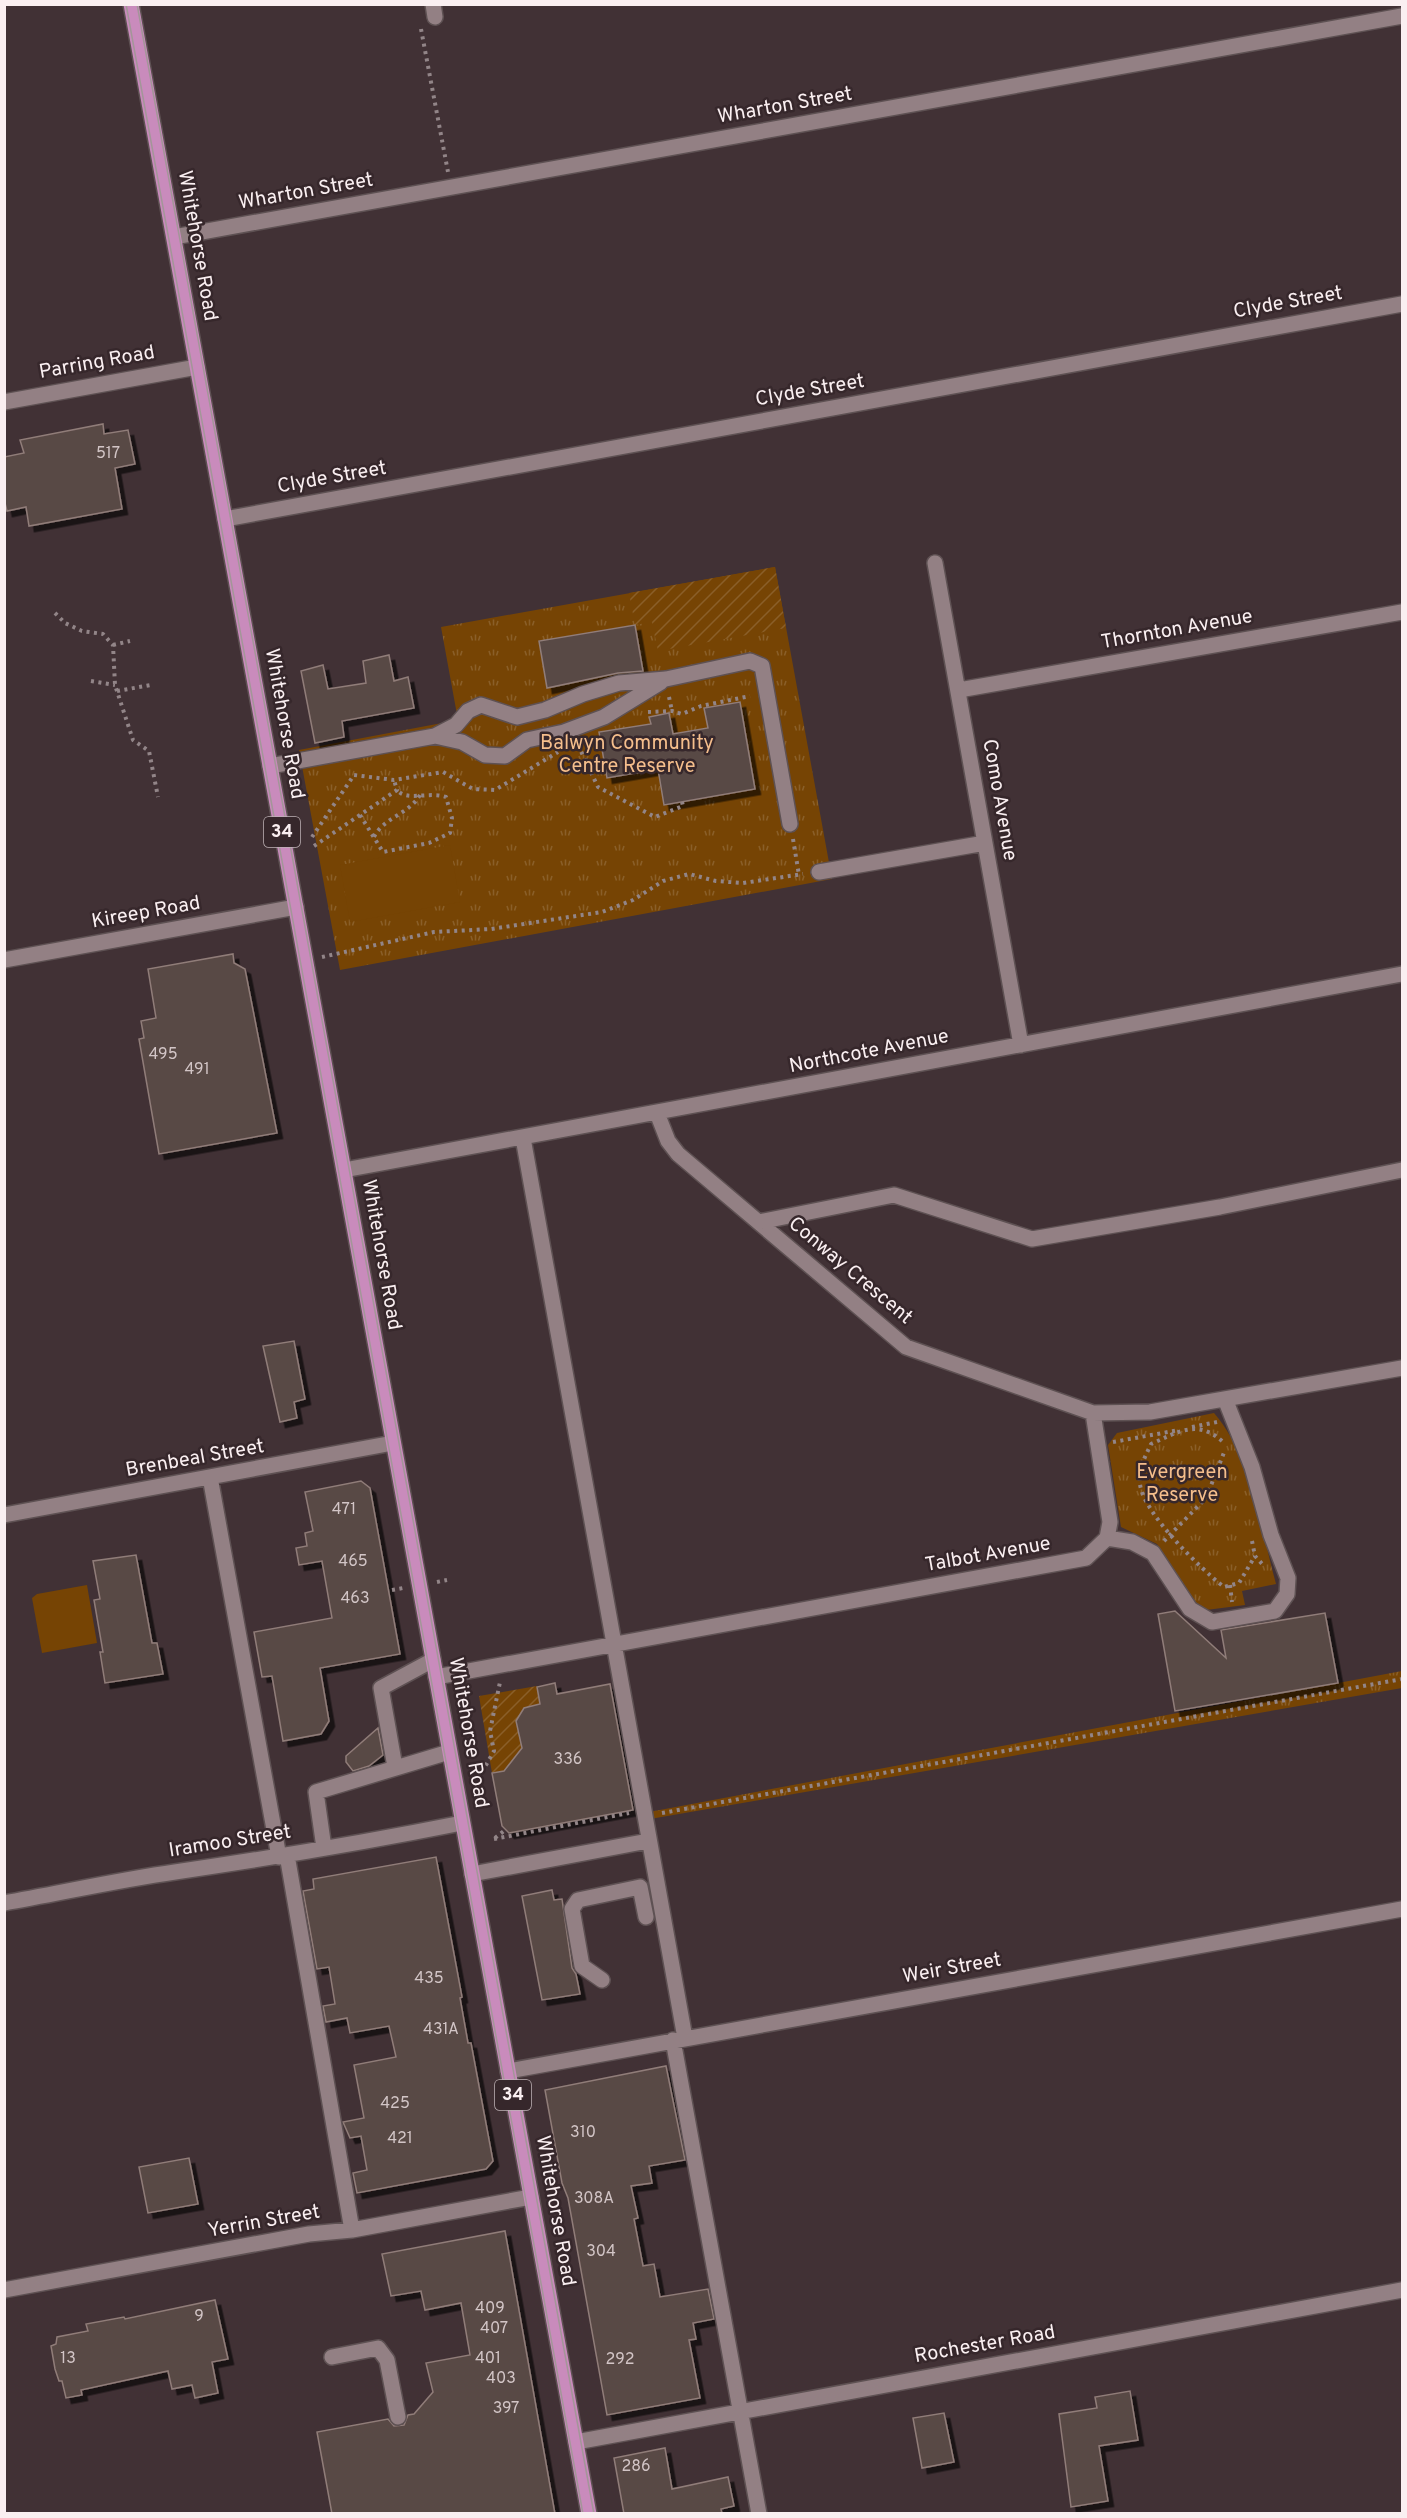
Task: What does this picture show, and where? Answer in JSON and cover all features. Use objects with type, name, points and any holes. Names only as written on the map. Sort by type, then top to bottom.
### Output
[{"type":"main road","name":"Whitehorse Road","points":[[131,4],[589,2514]]},
{"type":"street","name":"Wharton Street","points":[[174,237],[1402,16]]},
{"type":"street","name":"Clyde Street","points":[[225,519],[1402,304]]},
{"type":"street","name":"Parring Road","points":[[4,402],[197,367]]},
{"type":"street","name":"Como Avenue","points":[[935,562],[1021,1045]]},
{"type":"street","name":"Thornton Avenue","points":[[959,690],[1402,612]]},
{"type":"street","points":[[270,765],[435,736],[456,725],[468,711],[481,705],[517,717],[545,710],[583,694],[619,684],[666,679],[750,661],[762,666],[790,824]]},
{"type":"street","points":[[435,736],[462,742],[485,755],[505,756],[527,740],[564,732],[604,717],[666,679]]},
{"type":"street","points":[[819,872],[985,843]]},
{"type":"street","name":"Kireep Road","points":[[4,960],[296,907]]},
{"type":"street","name":"Northcote Avenue","points":[[344,1170],[1402,974]]},
{"type":"street","name":"Conway Crescent","points":[[657,1113],[668,1141],[678,1154],[906,1347],[1093,1413]]},
{"type":"street","points":[[522,1138],[615,1644],[740,2412],[759,2514]]},
{"type":"street","points":[[759,1222],[894,1195],[1032,1239],[1220,1207],[1402,1170]]},
{"type":"street","points":[[1225,1399],[1251,1467],[1271,1535],[1288,1578],[1287,1594],[1275,1611],[1212,1622],[1190,1609],[1153,1553],[1132,1542],[1107,1538],[1110,1522],[1093,1413],[1150,1412],[1402,1368]]},
{"type":"street","name":"Brenbeal Street","points":[[4,1515],[393,1443]]},
{"type":"street","points":[[210,1477],[352,2229]]},
{"type":"street","name":"Talbot Avenue","points":[[436,1677],[1086,1558],[1107,1538]]},
{"type":"street","points":[[395,1767],[381,1688],[433,1660]]},
{"type":"street","points":[[324,1848],[316,1792],[449,1752]]},
{"type":"street","name":"Iramoo Street","points":[[4,1903],[462,1823]]},
{"type":"street","points":[[472,1874],[648,1841]]},
{"type":"street","points":[[602,1980],[582,1966],[572,1909],[578,1899],[640,1887],[646,1917]]},
{"type":"street","name":"Weir Street","points":[[508,2071],[1402,1909]]},
{"type":"street","name":"Yerrin Street","points":[[4,2290],[309,2234],[352,2229],[531,2197]]},
{"type":"street","name":"Rochester Road","points":[[576,2442],[1402,2290]]},
{"type":"street","points":[[332,2357],[378,2348],[387,2360],[398,2417]]},
{"type":"path","points":[[434,11],[421,28],[451,188]]},
{"type":"path","points":[[55,613],[65,623],[82,631],[103,634],[113,645],[115,686],[133,740],[149,751],[158,797]]},
{"type":"path","points":[[113,645],[130,641]]},
{"type":"path","points":[[91,681],[115,686]]},
{"type":"path","points":[[117,692],[151,685]]},
{"type":"path","points":[[645,711],[651,713],[672,711],[682,714],[701,706],[767,693]]},
{"type":"path","points":[[576,742],[598,787],[626,803],[655,817],[683,806],[682,801]]},
{"type":"path","points":[[312,837],[354,775],[394,780],[444,772],[473,789],[495,790],[561,750]]},
{"type":"path","points":[[360,815],[383,852],[429,843],[450,833],[452,818],[446,797],[435,793],[401,794],[394,780]]},
{"type":"path","points":[[314,846],[397,790]]},
{"type":"path","points":[[374,838],[378,829],[415,803],[420,795]]},
{"type":"path","points":[[790,824],[799,875]]},
{"type":"path","points":[[305,956],[325,958],[434,932],[491,929],[602,912],[633,900],[663,881],[689,874],[716,881],[743,883],[819,872]]},
{"type":"path","points":[[1098,1445],[1232,1419],[1222,1461],[1206,1498],[1153,1553]]},
{"type":"path","points":[[1188,1428],[1151,1444],[1140,1470],[1140,1486],[1152,1511],[1203,1571],[1224,1587],[1239,1583],[1255,1556]]},
{"type":"path","points":[[482,1772],[494,1751],[490,1731],[504,1665]]},
{"type":"path","points":[[505,1830],[494,1839],[630,1813],[644,1817],[1402,1678]]},
{"type":"green space","name":"Balwyn Community Centre Reserve","points":[[775,567],[832,879],[340,970],[299,750],[458,720],[441,627]]},
{"type":"green space","points":[[775,567],[786,628],[658,651],[652,622],[635,625],[629,593]]},
{"type":"green space","points":[[450,845],[460,902],[350,922],[340,865]]},
{"type":"green space","name":"Evergreen Reserve","points":[[1214,1413],[1238,1452],[1247,1473],[1276,1584],[1242,1591],[1245,1605],[1206,1610],[1192,1600],[1157,1544],[1121,1527],[1108,1445],[1117,1433]]},
{"type":"green space","points":[[87,1585],[97,1643],[42,1653],[32,1598],[37,1594]]},
{"type":"green space","points":[[1402,1671],[1402,1688],[650,1819],[649,1812]]},
{"type":"green space","points":[[537,1686],[540,1704],[524,1708],[516,1721],[522,1748],[504,1771],[492,1773],[479,1696]]},
{"type":"building","points":[[103,424],[104,434],[128,430],[135,464],[115,468],[122,509],[29,526],[26,507],[7,511],[4,499],[4,457],[24,453],[20,440]]},
{"type":"building","points":[[635,625],[643,671],[618,673],[547,688],[539,641]]},
{"type":"building","points":[[389,655],[394,681],[408,677],[414,708],[342,721],[344,737],[315,743],[301,671],[323,665],[328,689],[366,683],[363,661]]},
{"type":"building","points":[[740,702],[755,789],[664,805],[658,769],[607,778],[599,732],[651,724],[649,717],[669,713],[673,734],[708,728],[704,708]]},
{"type":"building","points":[[233,954],[234,963],[245,969],[277,1133],[159,1154],[139,1039],[144,1038],[141,1021],[156,1018],[148,969]]},
{"type":"building","points":[[294,1341],[305,1399],[294,1402],[297,1418],[280,1422],[263,1346]]},
{"type":"building","points":[[361,1481],[370,1488],[400,1654],[320,1668],[329,1721],[321,1734],[283,1741],[272,1676],[262,1677],[254,1632],[332,1618],[322,1561],[299,1565],[296,1548],[307,1546],[305,1533],[313,1531],[305,1492]]},
{"type":"building","points":[[136,1555],[152,1643],[157,1643],[163,1674],[105,1683],[100,1652],[103,1652],[94,1600],[100,1599],[93,1561]]},
{"type":"building","points":[[1175,1611],[1226,1658],[1221,1630],[1325,1613],[1338,1683],[1175,1711],[1158,1614]]},
{"type":"building","points":[[555,1683],[557,1694],[610,1684],[633,1810],[509,1833],[502,1826],[492,1773],[504,1771],[522,1748],[516,1721],[524,1708],[540,1704],[537,1687]]},
{"type":"building","points":[[378,1728],[383,1755],[369,1766],[353,1771],[346,1762],[346,1756]]},
{"type":"building","points":[[436,1857],[462,1997],[460,1998],[468,2043],[471,2043],[493,2161],[486,2169],[357,2193],[353,2173],[367,2170],[361,2136],[350,2138],[343,2122],[364,2118],[354,2065],[396,2057],[389,2026],[350,2033],[347,2018],[326,2022],[323,2006],[335,2004],[329,1967],[317,1969],[303,1891],[314,1889],[313,1879]]},
{"type":"building","points":[[552,1890],[554,1900],[562,1899],[572,1968],[576,1974],[580,1994],[542,2000],[522,1896]]},
{"type":"building","points":[[666,2066],[685,2160],[649,2166],[652,2183],[631,2186],[638,2218],[634,2219],[643,2266],[654,2264],[660,2297],[708,2289],[714,2319],[693,2323],[696,2339],[689,2340],[700,2398],[607,2415],[568,2198],[562,2183],[545,2090]]},
{"type":"building","points":[[189,2158],[198,2204],[148,2213],[139,2167]]},
{"type":"building","points":[[505,2231],[555,2514],[332,2514],[317,2432],[388,2419],[394,2426],[404,2425],[408,2415],[414,2414],[433,2392],[426,2363],[470,2355],[461,2303],[425,2310],[421,2291],[391,2296],[382,2254]]},
{"type":"building","points":[[215,2300],[228,2359],[212,2362],[218,2393],[195,2398],[192,2385],[172,2389],[168,2371],[81,2390],[82,2395],[66,2398],[62,2381],[59,2381],[55,2369],[51,2346],[56,2344],[57,2337],[88,2331],[86,2324],[124,2317],[125,2319]]},
{"type":"building","points":[[1130,2391],[1138,2440],[1099,2446],[1108,2501],[1071,2507],[1059,2414],[1097,2408],[1095,2397]]},
{"type":"building","points":[[944,2413],[954,2462],[922,2468],[913,2418]]},
{"type":"building","points":[[665,2448],[672,2489],[728,2477],[734,2506],[721,2509],[722,2514],[624,2514],[614,2458]]},
{"type":"tram line","points":[[126,4],[583,2514]]},
{"type":"tram line","points":[[137,4],[594,2514]]}]
